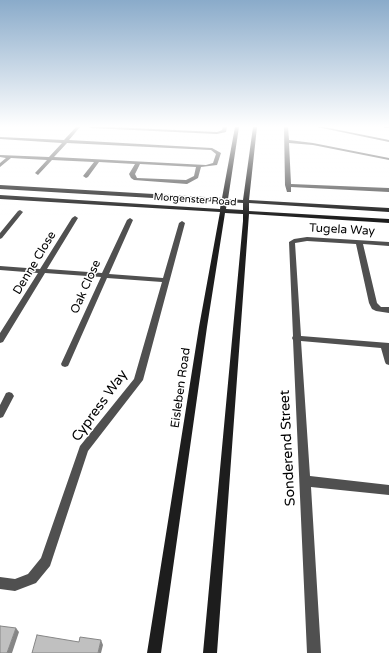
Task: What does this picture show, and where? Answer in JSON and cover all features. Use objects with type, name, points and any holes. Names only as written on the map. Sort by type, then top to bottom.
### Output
[{"type":"main road","name":"Eisleben Road","points":[[154,653],[232,157]]},
{"type":"main road","points":[[210,653],[251,157]]},
{"type":"main road","name":"Morgenster Road","points":[[0,187],[389,210]]},
{"type":"main road","name":"Morgenster Road","points":[[0,197],[389,221]]},
{"type":"street","points":[[0,166],[9,157]]},
{"type":"street","points":[[40,157],[199,166],[213,165],[216,163],[218,157]]},
{"type":"street","points":[[287,157],[288,191]]},
{"type":"street","points":[[38,174],[51,158]]},
{"type":"street","points":[[86,176],[97,161]]},
{"type":"street","points":[[138,163],[132,174],[133,177],[139,179],[189,181],[196,177],[199,166]]},
{"type":"street","points":[[288,185],[389,190]]},
{"type":"street","points":[[0,237],[20,212]]},
{"type":"street","name":"Denne Close","points":[[0,340],[75,218]]},
{"type":"street","name":"Oak Close","points":[[65,364],[130,220]]},
{"type":"street","name":"Cypress Way","points":[[0,583],[15,585],[32,579],[46,562],[84,449],[138,380],[182,223]]},
{"type":"street","name":"Tugela Way","points":[[293,241],[307,239],[389,244]]},
{"type":"street","name":"Sonderend Street","points":[[293,241],[296,338],[314,653]]},
{"type":"street","points":[[359,242],[373,303],[375,307],[379,309],[389,310]]},
{"type":"street","points":[[0,268],[167,280]]},
{"type":"street","points":[[296,338],[387,346],[389,362]]},
{"type":"street","points":[[0,414],[9,396]]},
{"type":"street","points":[[305,481],[389,490]]},
{"type":"building","points":[[0,626],[16,628],[7,653],[0,653]]},
{"type":"building","points":[[37,635],[79,642],[80,637],[101,640],[98,653],[32,653]]}]
